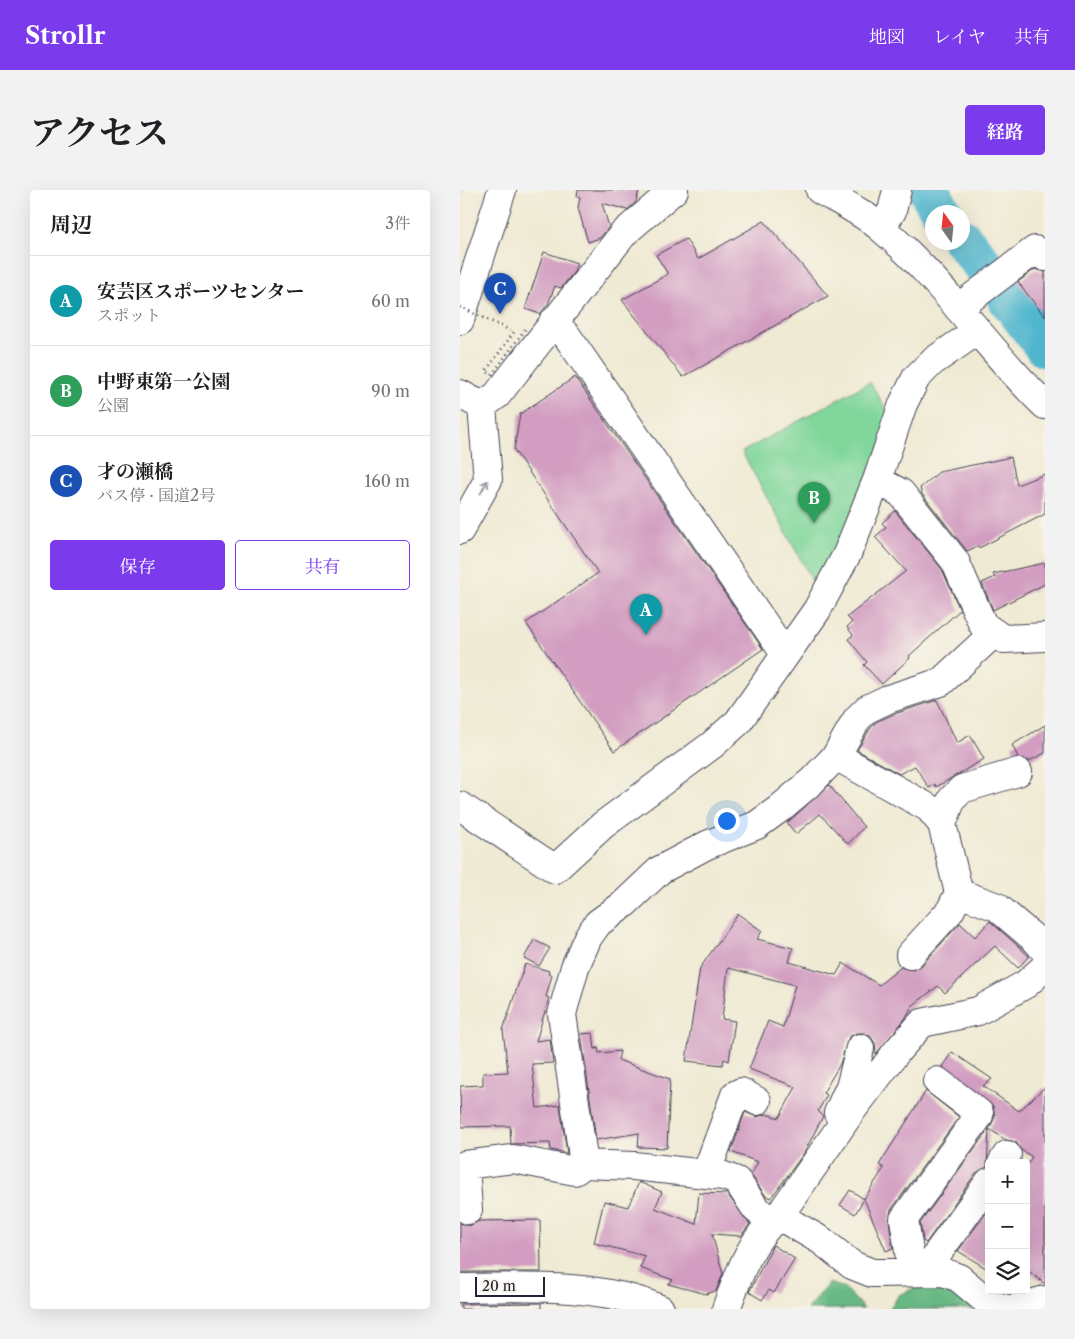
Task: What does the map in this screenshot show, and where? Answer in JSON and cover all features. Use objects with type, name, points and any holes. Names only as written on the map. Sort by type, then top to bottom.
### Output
[{"type":"main road","points":[[460,320],[502,190]]},
{"type":"main road","points":[[460,530],[488,480],[471,400],[497,395],[624,233],[674,190]]},
{"type":"main road","points":[[820,190],[881,228],[934,281],[1045,405]]},
{"type":"main road","points":[[881,228],[892,211],[897,190]]},
{"type":"main road","points":[[958,308],[1035,250],[1045,258]]},
{"type":"main road","points":[[553,322],[567,336],[785,654]]},
{"type":"main road","points":[[460,806],[555,869],[603,825],[712,745],[738,722],[817,610],[847,554],[877,480],[903,404],[916,378],[932,362],[977,331]]},
{"type":"main road","points":[[877,480],[901,493],[955,561],[983,625],[993,634],[1003,639],[1045,637]]},
{"type":"main road","points":[[584,1164],[562,1014],[574,967],[588,937],[598,923],[623,905],[660,870],[708,845],[757,825],[812,782],[836,756],[857,719],[867,709],[888,699],[942,682],[993,634]]},
{"type":"main road","points":[[836,756],[929,808],[942,824],[959,893],[950,910],[910,955]]},
{"type":"main road","points":[[942,824],[952,799],[962,789],[1018,772]]},
{"type":"main road","points":[[959,893],[997,907],[1045,951]]},
{"type":"main road","points":[[726,1309],[741,1270],[775,1219],[837,1130],[898,1050],[922,1023],[978,1011],[1042,980]]},
{"type":"main road","points":[[837,1130],[834,1121],[851,1084],[860,1048]]},
{"type":"main road","points":[[921,1271],[904,1219],[979,1116],[979,1113],[937,1080]]},
{"type":"main road","points":[[706,1174],[734,1095],[740,1092],[757,1101]]},
{"type":"main road","points":[[468,1210],[465,1165],[513,1159],[575,1171],[584,1164],[634,1166],[724,1176],[737,1181],[756,1209],[822,1241],[852,1265],[872,1273],[944,1272],[959,1278],[990,1304],[1007,1309]]},
{"type":"main road","points":[[921,1271],[939,1251],[985,1188]]},
{"type":"main road","points":[[460,1288],[587,1290],[619,1294],[660,1309]]},
{"type":"main road","points":[[1012,1309],[1045,1300]]},
{"type":"path","points":[[460,307],[514,332],[486,371],[492,376],[526,328]]},
{"type":"green space","points":[[870,382],[892,419],[819,593],[742,452]]},
{"type":"green space","points":[[829,1283],[845,1288],[864,1309],[807,1309]]},
{"type":"green space","points":[[919,1286],[949,1286],[977,1309],[889,1309],[899,1295]]},
{"type":"building","points":[[578,190],[639,190],[636,202],[627,210],[602,203],[609,227],[600,238],[588,242],[578,208],[580,197],[577,196]]},
{"type":"building","points":[[764,221],[828,296],[683,377],[622,300],[668,274],[656,255],[686,239],[698,259]]},
{"type":"building","points":[[544,252],[577,263],[574,272],[561,288],[555,286],[548,304],[540,314],[525,309]]},
{"type":"building","points":[[1035,269],[1045,272],[1045,317],[1018,282]]},
{"type":"building","points":[[575,377],[763,649],[614,751],[526,623],[598,573],[514,450],[520,414]]},
{"type":"building","points":[[1011,457],[1017,485],[1045,474],[1045,514],[979,548],[978,546],[967,551],[922,494],[920,488],[939,472]]},
{"type":"building","points":[[895,511],[942,569],[960,610],[909,656],[910,658],[882,684],[864,665],[867,662],[848,639],[853,635],[847,627],[852,622],[847,617],[906,571],[875,537],[886,527],[882,523]]},
{"type":"building","points":[[1045,563],[1045,584],[993,610],[982,583],[995,577],[993,574]]},
{"type":"building","points":[[937,700],[957,743],[970,735],[984,759],[936,787],[935,784],[929,788],[915,766],[899,774],[857,750],[876,722]]},
{"type":"building","points":[[1045,725],[1045,753],[1029,761],[1018,757],[1012,745]]},
{"type":"building","points":[[829,785],[864,827],[848,844],[820,814],[796,834],[787,823]]},
{"type":"building","points":[[738,914],[762,931],[757,939],[793,948],[789,962],[836,975],[843,963],[879,985],[901,967],[914,970],[921,966],[960,923],[975,937],[990,921],[1029,956],[1018,968],[995,946],[945,993],[938,986],[912,1006],[905,1019],[876,1054],[875,1043],[870,1036],[864,1033],[856,1033],[849,1037],[840,1064],[823,1093],[827,1095],[818,1111],[823,1116],[804,1153],[771,1198],[765,1195],[751,1175],[758,1162],[731,1152],[745,1112],[757,1117],[766,1114],[779,1118],[796,1087],[749,1069],[768,1021],[783,1027],[795,985],[728,968],[722,1019],[735,1021],[729,1061],[724,1059],[723,1065],[686,1061],[700,968]]},
{"type":"building","points":[[534,940],[550,948],[539,966],[524,958]]},
{"type":"building","points":[[525,964],[549,971],[548,974],[552,975],[546,997],[549,998],[536,1041],[550,1039],[553,1063],[532,1064],[537,1108],[560,1105],[567,1153],[551,1150],[550,1143],[511,1144],[510,1126],[461,1127],[460,1086],[483,1085],[483,1073],[508,1072],[503,1030]]},
{"type":"building","points":[[593,1033],[595,1049],[598,1048],[599,1053],[620,1051],[618,1060],[670,1079],[667,1148],[638,1147],[639,1133],[596,1140],[581,1034]]},
{"type":"building","points":[[952,1052],[992,1079],[983,1086],[1019,1111],[1045,1087],[1045,1284],[1030,1272],[1030,1160],[1032,1157],[1021,1150],[1016,1142],[1006,1140],[989,1129],[995,1117],[993,1106],[942,1067]]},
{"type":"building","points":[[926,1091],[959,1117],[891,1210],[889,1221],[893,1248],[886,1251],[864,1199],[884,1168],[879,1165]]},
{"type":"building","points":[[989,1129],[985,1168],[976,1173],[926,1243],[923,1241],[920,1223]]},
{"type":"building","points":[[639,1182],[662,1192],[655,1208],[696,1224],[699,1193],[727,1194],[750,1224],[741,1236],[712,1234],[723,1274],[716,1291],[706,1294],[668,1284],[673,1280],[640,1268],[645,1256],[594,1243],[604,1201],[628,1207]]},
{"type":"building","points":[[850,1190],[864,1199],[855,1214],[840,1205]]},
{"type":"building","points":[[985,1214],[985,1268],[958,1251]]},
{"type":"building","points":[[540,1220],[541,1272],[460,1272],[460,1223],[469,1226],[479,1221]]},
{"type":"building","points":[[773,1245],[795,1259],[774,1293],[769,1290],[762,1300],[749,1292]]},
{"type":"building","points":[[541,1303],[541,1309],[461,1309],[461,1304]]},
{"type":"waterway","points":[[928,190],[938,205]]},
{"type":"waterway","points":[[970,249],[983,265]]},
{"type":"waterway","points":[[1006,296],[1045,347]]},
{"type":"place","name":"才の瀬橋","points":[[500,314]]},
{"type":"place","name":"中野東第一公園","points":[[814,523]]},
{"type":"place","name":"安芸区スポーツセンター","points":[[646,635]]}]
